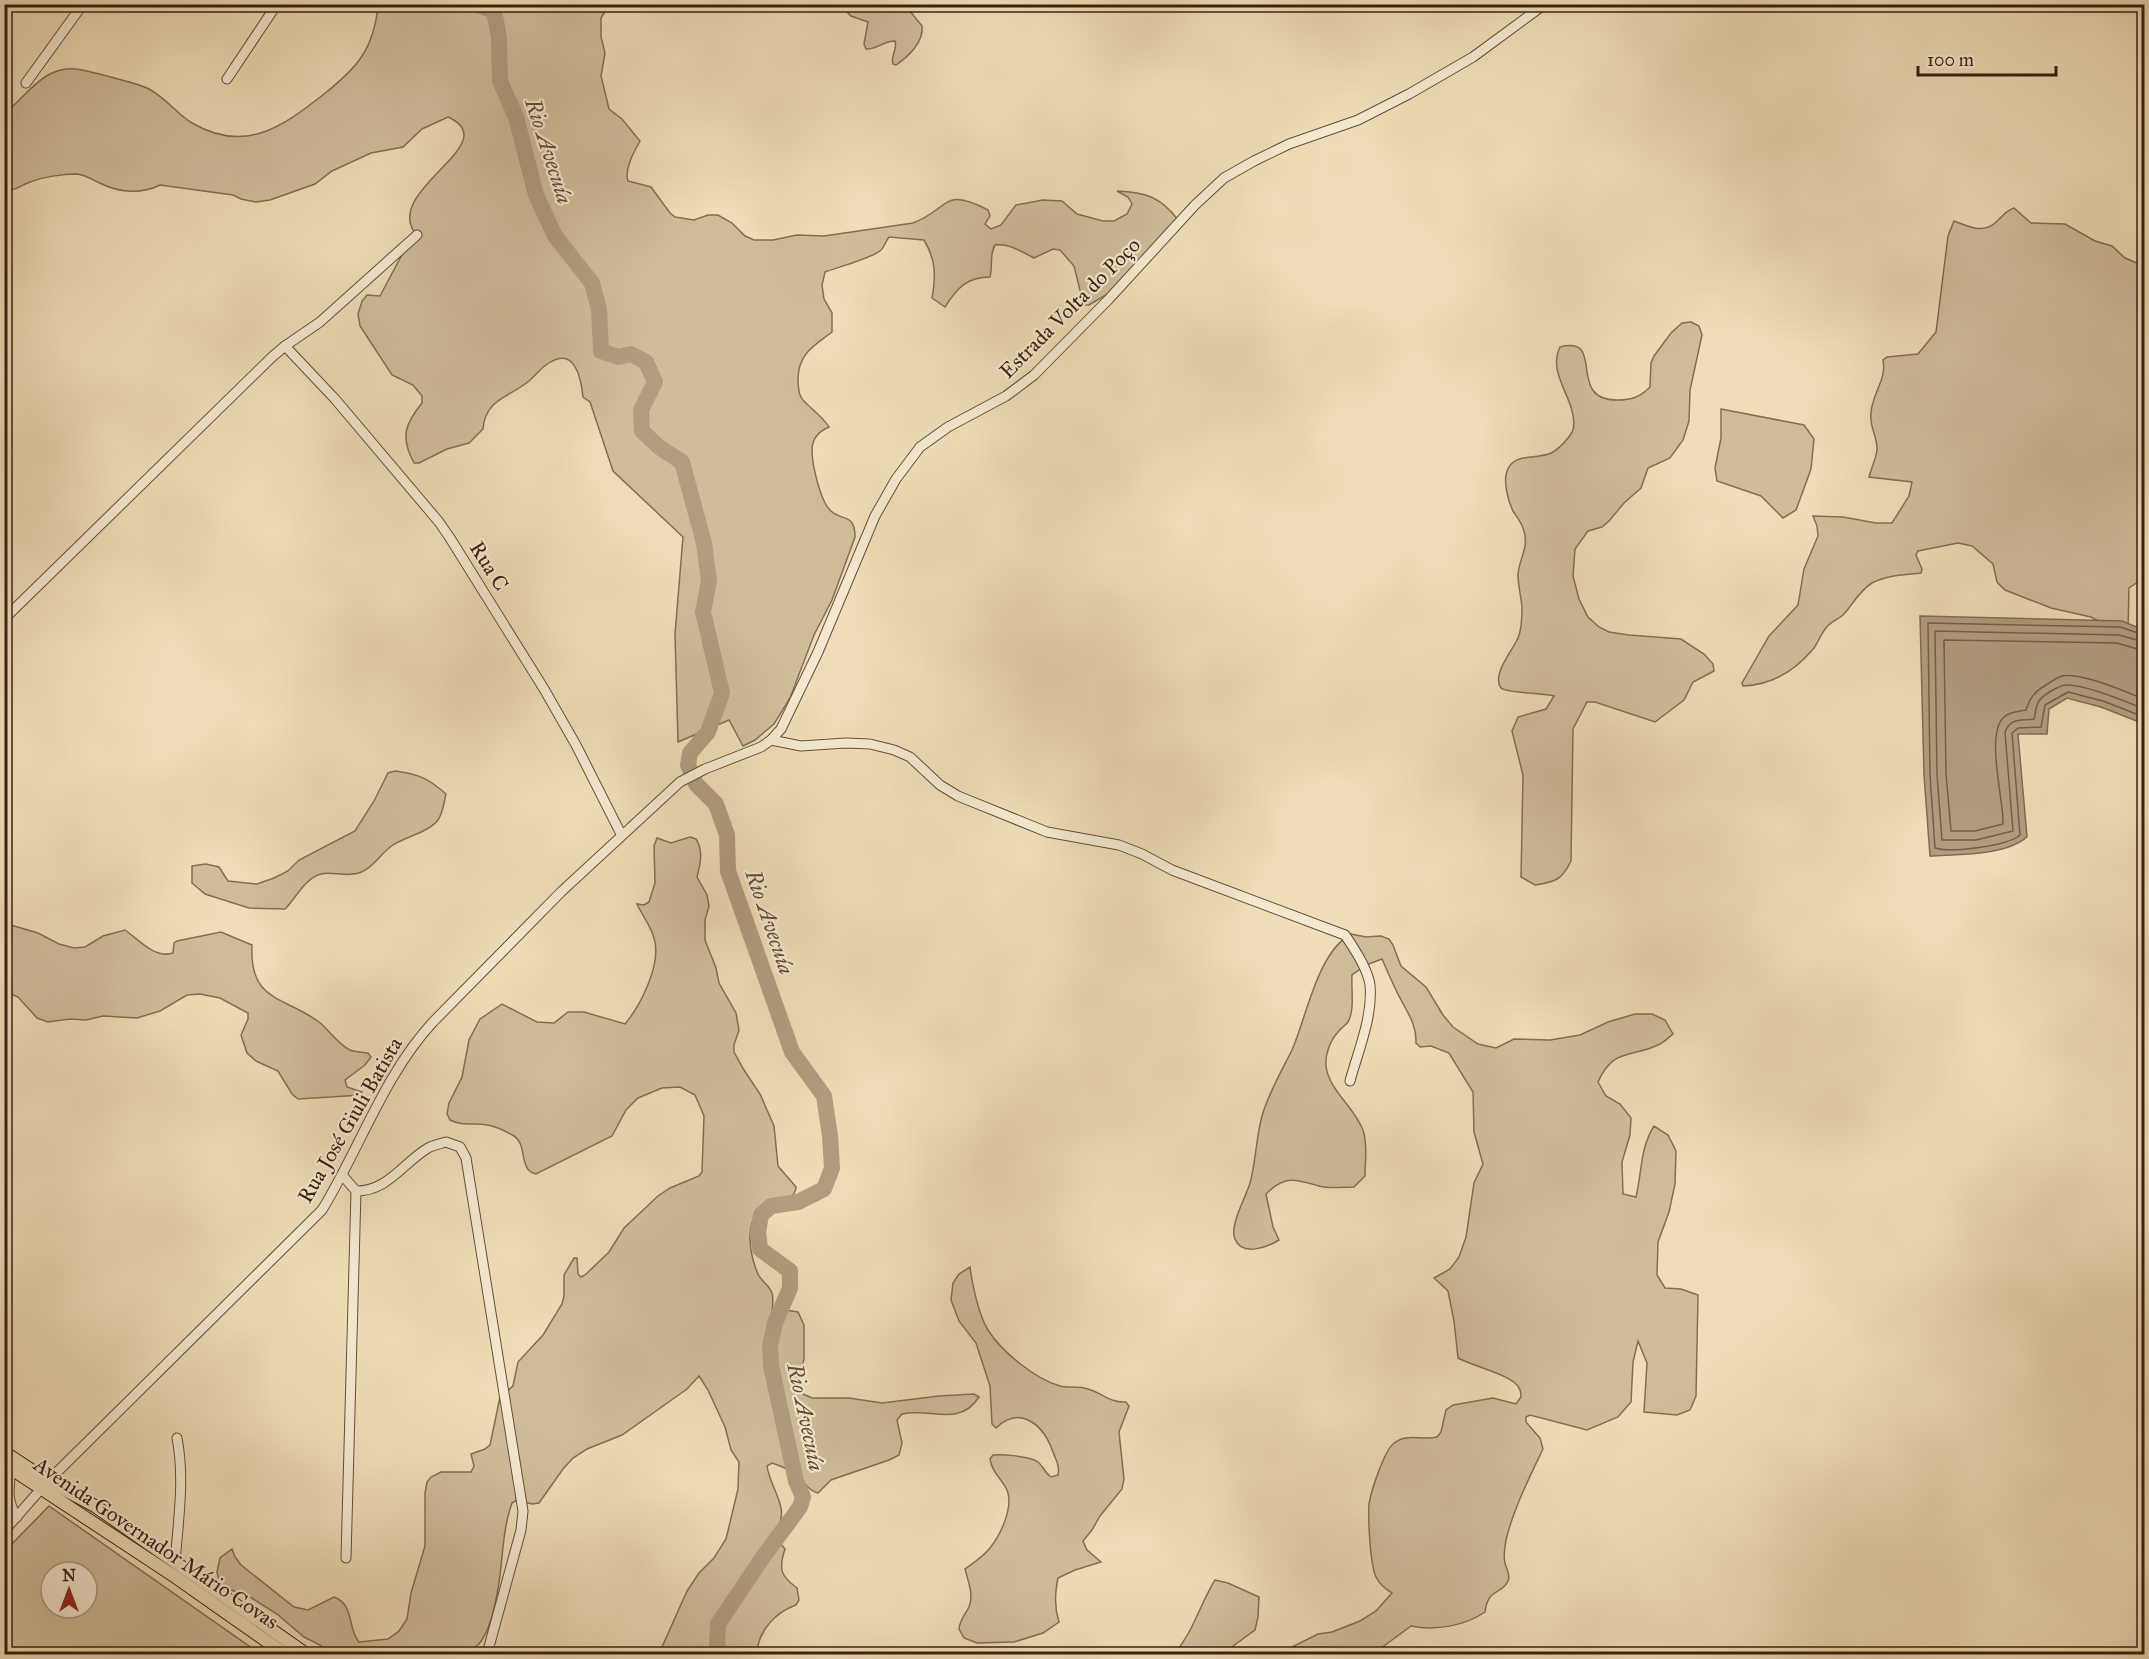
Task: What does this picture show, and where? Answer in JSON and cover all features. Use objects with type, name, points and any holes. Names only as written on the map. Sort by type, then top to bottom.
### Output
[{"type":"main road","name":"Avenida Governador Mário Covas","points":[[4,1452],[45,1485],[285,1654]]},
{"type":"main road","name":"Avenida Governador Mário Covas","points":[[8,1467],[45,1485]]},
{"type":"main road","points":[[45,1485],[95,1506],[306,1654]]},
{"type":"street","points":[[27,83],[83,4]]},
{"type":"street","points":[[227,79],[277,4]]},
{"type":"street","name":"Estrada Volta do Poço","points":[[680,782],[705,769],[750,752],[771,740],[781,729],[789,716],[875,516],[896,479],[920,447],[948,427],[1006,396],[1034,375],[1189,211],[1224,178],[1289,144],[1358,120],[1408,94],[1473,57],[1545,4]]},
{"type":"street","points":[[4,619],[285,346],[320,322],[417,235]]},
{"type":"street","name":"Rua C","points":[[285,346],[342,407],[439,522],[544,689],[576,745],[621,834]]},
{"type":"street","points":[[771,740],[801,746],[870,744],[894,750],[910,757],[940,785],[958,796],[1047,832],[1127,848],[1172,870],[1346,935],[1356,951],[1370,984],[1367,1018],[1350,1082]]},
{"type":"street","name":"Rua José Giuli Batista","points":[[9,1523],[194,1335],[308,1226],[322,1210],[343,1176],[390,1082],[416,1041],[553,900],[621,834],[680,782]]},
{"type":"street","points":[[356,1191],[369,1191],[394,1177],[428,1148],[446,1142],[459,1147],[466,1158],[523,1511],[521,1530],[487,1654]]},
{"type":"street","points":[[343,1176],[356,1191],[346,1558]]},
{"type":"street","points":[[175,1563],[180,1486],[180,1454],[177,1438]]},
{"type":"street","points":[[8,1467],[7,1489],[11,1509],[9,1523]]},
{"type":"shaded area","points":[[378,5],[609,5],[601,18],[601,37],[605,53],[601,76],[609,109],[622,119],[640,141],[628,166],[628,181],[651,187],[675,217],[694,220],[708,215],[718,215],[732,223],[745,236],[754,240],[773,240],[797,235],[824,236],[913,223],[954,200],[973,203],[988,210],[990,216],[985,224],[991,229],[1001,225],[1016,205],[1043,200],[1062,201],[1077,214],[1103,221],[1114,221],[1127,214],[1132,204],[1128,197],[1117,191],[1152,197],[1172,212],[1178,220],[1111,292],[1089,305],[1083,302],[1074,266],[1060,250],[1053,249],[1034,258],[1010,247],[995,245],[990,277],[975,279],[963,285],[945,307],[932,298],[934,268],[931,254],[924,240],[889,237],[877,253],[825,272],[822,285],[824,299],[832,313],[832,332],[804,356],[799,369],[798,388],[803,400],[829,427],[817,435],[812,449],[819,488],[830,510],[853,524],[855,537],[832,600],[814,635],[790,698],[774,724],[755,740],[743,746],[729,720],[678,742],[675,634],[683,537],[613,471],[590,402],[583,397],[578,373],[574,366],[563,358],[546,365],[529,381],[493,405],[488,411],[483,429],[469,443],[447,449],[419,463],[414,463],[407,446],[406,431],[422,403],[422,396],[413,385],[392,375],[360,326],[358,314],[362,301],[367,295],[380,296],[414,232],[410,215],[416,199],[455,153],[463,140],[462,128],[448,117],[422,129],[403,147],[371,153],[332,171],[315,184],[270,200],[256,202],[233,195],[160,185],[146,190],[124,191],[76,174],[41,179],[5,192],[4,114],[44,77],[64,69],[101,74],[149,89],[192,123],[211,132],[229,136],[246,136],[278,126],[293,117],[346,75],[368,46],[373,34]]},
{"type":"shaded area","points":[[840,5],[905,5],[922,26],[918,43],[896,65],[893,64],[895,41],[866,49],[864,44],[868,22],[851,16]]},
{"type":"shaded area","points":[[2014,208],[2031,223],[2065,224],[2095,241],[2112,246],[2125,258],[2139,264],[2144,269],[2144,578],[2129,588],[2128,631],[2115,630],[2091,617],[2051,608],[2005,590],[1997,582],[1993,564],[1972,546],[1958,543],[1918,551],[1916,555],[1922,569],[1921,573],[1889,577],[1867,586],[1844,614],[1828,626],[1814,648],[1799,664],[1774,680],[1743,686],[1742,683],[1769,636],[1798,605],[1804,569],[1818,536],[1813,516],[1892,523],[1909,496],[1912,482],[1869,477],[1877,450],[1871,413],[1883,374],[1883,360],[1887,357],[1918,354],[1936,332],[1948,236],[1954,221],[1975,228],[1985,228]]},
{"type":"shaded area","points":[[1691,322],[1699,326],[1702,335],[1690,390],[1689,421],[1683,440],[1670,458],[1648,468],[1641,488],[1609,521],[1602,527],[1588,531],[1575,549],[1573,576],[1579,599],[1588,617],[1599,627],[1609,632],[1629,635],[1681,639],[1704,654],[1713,664],[1714,671],[1693,682],[1684,700],[1655,722],[1595,702],[1587,702],[1573,729],[1571,861],[1557,879],[1535,885],[1521,877],[1523,775],[1512,731],[1518,717],[1546,709],[1554,696],[1504,690],[1499,683],[1501,670],[1520,631],[1522,607],[1518,575],[1525,548],[1523,528],[1508,497],[1507,471],[1515,461],[1553,452],[1573,431],[1572,409],[1557,368],[1560,347],[1574,346],[1581,350],[1593,390],[1602,397],[1627,399],[1639,396],[1650,387],[1651,363],[1654,356],[1671,333],[1682,323]]},
{"type":"shaded area","points":[[1721,409],[1804,425],[1814,439],[1811,469],[1796,510],[1783,518],[1761,496],[1717,481],[1715,468],[1721,438]]},
{"type":"shaded area","points":[[395,771],[428,780],[446,794],[442,811],[434,824],[393,845],[360,873],[325,873],[315,876],[305,884],[285,909],[249,908],[205,894],[192,883],[192,866],[206,864],[219,867],[228,881],[257,884],[288,871],[299,860],[355,831],[388,773]]},
{"type":"shaded area","points":[[690,837],[696,839],[700,848],[701,858],[697,877],[707,895],[709,906],[705,920],[705,940],[719,983],[736,1013],[739,1030],[734,1052],[760,1094],[774,1126],[778,1166],[796,1187],[790,1198],[769,1207],[756,1216],[750,1235],[752,1256],[759,1277],[772,1293],[772,1316],[775,1317],[786,1310],[798,1312],[804,1325],[804,1360],[796,1380],[797,1388],[812,1398],[849,1398],[882,1403],[939,1396],[974,1394],[979,1397],[962,1412],[953,1414],[902,1414],[897,1420],[902,1443],[899,1455],[831,1480],[818,1493],[810,1489],[789,1470],[772,1463],[767,1466],[782,1514],[778,1538],[785,1549],[782,1572],[787,1580],[797,1588],[799,1600],[796,1605],[775,1617],[765,1629],[758,1644],[759,1654],[661,1654],[687,1591],[699,1573],[714,1558],[726,1539],[738,1489],[739,1462],[731,1450],[725,1427],[708,1390],[699,1376],[687,1389],[622,1435],[587,1449],[573,1458],[539,1503],[532,1504],[517,1500],[512,1503],[506,1524],[494,1611],[486,1633],[478,1645],[469,1649],[432,1654],[329,1654],[320,1645],[304,1637],[277,1614],[250,1597],[220,1586],[217,1572],[220,1558],[232,1549],[241,1565],[294,1607],[308,1610],[334,1597],[341,1601],[348,1611],[359,1642],[388,1639],[399,1631],[407,1619],[411,1593],[425,1546],[427,1482],[441,1472],[471,1472],[474,1466],[471,1454],[490,1445],[500,1397],[513,1386],[518,1362],[543,1335],[562,1304],[564,1275],[574,1258],[577,1258],[578,1274],[581,1277],[585,1275],[609,1252],[624,1228],[658,1196],[670,1188],[699,1176],[702,1172],[704,1116],[695,1095],[680,1087],[662,1088],[638,1098],[626,1110],[612,1136],[536,1174],[527,1168],[521,1145],[514,1136],[501,1129],[482,1124],[455,1122],[450,1120],[447,1114],[449,1103],[462,1077],[469,1040],[480,1019],[502,1004],[537,1022],[554,1023],[568,1012],[584,1012],[625,1024],[643,995],[653,971],[655,959],[656,948],[653,934],[637,904],[644,905],[649,902],[655,883],[654,846],[657,838],[671,843]]},
{"type":"shaded area","points":[[4,923],[38,933],[59,944],[74,948],[85,947],[103,936],[125,930],[148,948],[166,954],[173,953],[174,943],[177,941],[221,932],[252,945],[256,977],[263,988],[271,995],[319,1022],[352,1051],[368,1053],[371,1057],[365,1065],[345,1080],[347,1087],[362,1092],[362,1095],[298,1099],[292,1094],[278,1071],[256,1061],[247,1053],[241,1035],[248,1019],[248,1013],[220,998],[200,994],[187,995],[160,1011],[137,1018],[103,1016],[86,1020],[70,1019],[48,1022],[37,1018],[18,997],[11,994],[5,998]]},
{"type":"shaded area","points":[[1351,934],[1366,937],[1381,936],[1389,939],[1401,966],[1426,987],[1453,1027],[1478,1044],[1496,1048],[1514,1039],[1550,1040],[1580,1035],[1608,1022],[1635,1014],[1652,1014],[1665,1020],[1673,1034],[1658,1045],[1616,1059],[1604,1071],[1598,1082],[1606,1096],[1620,1104],[1631,1118],[1630,1135],[1622,1162],[1623,1194],[1636,1197],[1646,1143],[1654,1126],[1668,1135],[1676,1151],[1675,1184],[1669,1212],[1658,1242],[1657,1275],[1665,1288],[1681,1289],[1698,1295],[1696,1396],[1690,1410],[1677,1415],[1644,1412],[1647,1363],[1638,1341],[1633,1362],[1631,1402],[1618,1417],[1587,1430],[1530,1415],[1526,1417],[1526,1422],[1540,1438],[1543,1449],[1517,1505],[1506,1540],[1504,1557],[1509,1574],[1508,1581],[1489,1599],[1485,1612],[1468,1621],[1450,1626],[1430,1628],[1411,1626],[1373,1654],[1278,1654],[1318,1634],[1332,1632],[1360,1621],[1376,1611],[1392,1593],[1381,1585],[1374,1571],[1369,1511],[1370,1498],[1378,1472],[1389,1448],[1403,1438],[1437,1437],[1441,1432],[1446,1410],[1453,1405],[1493,1398],[1516,1404],[1521,1397],[1519,1388],[1509,1379],[1458,1358],[1448,1291],[1434,1278],[1450,1269],[1459,1257],[1466,1237],[1474,1183],[1483,1164],[1474,1132],[1473,1092],[1449,1053],[1431,1046],[1420,1047],[1416,1043],[1412,1022],[1382,959],[1366,965],[1352,975],[1350,1017],[1333,1039],[1326,1061],[1332,1083],[1354,1113],[1365,1135],[1365,1176],[1354,1187],[1327,1187],[1297,1180],[1285,1181],[1266,1194],[1273,1227],[1279,1240],[1262,1248],[1249,1249],[1243,1248],[1235,1239],[1234,1227],[1250,1183],[1265,1107],[1292,1050],[1321,970],[1339,943]]},
{"type":"shaded area","points":[[970,1267],[976,1300],[985,1324],[1001,1347],[1010,1355],[1030,1371],[1050,1382],[1060,1386],[1088,1389],[1111,1399],[1126,1402],[1129,1406],[1119,1432],[1124,1479],[1122,1489],[1083,1541],[1087,1550],[1101,1562],[1058,1578],[1056,1610],[1059,1622],[1043,1633],[1014,1642],[977,1643],[964,1638],[959,1629],[971,1598],[965,1569],[990,1548],[1008,1511],[1006,1488],[994,1471],[990,1459],[993,1455],[1029,1458],[1038,1462],[1051,1477],[1058,1475],[1058,1469],[1044,1434],[1030,1421],[1014,1418],[996,1428],[992,1424],[990,1386],[976,1343],[959,1321],[951,1300],[953,1283],[959,1274]]},
{"type":"shaded area","points":[[49,1506],[260,1654],[5,1654],[5,1551]]},
{"type":"shaded area","points":[[1215,1580],[1228,1583],[1259,1597],[1255,1630],[1222,1654],[1174,1654],[1192,1627]]},
{"type":"water","points":[[1920,616],[2122,621],[2144,630],[2144,724],[2101,707],[2067,698],[2049,709],[2047,734],[2018,734],[2027,837],[2007,848],[1994,851],[1930,856],[1924,775]]},
{"type":"waterway","name":"Rio Avecuía","points":[[475,4],[494,11],[499,37],[500,81],[516,117],[536,195],[555,236],[592,283],[599,309],[601,351],[618,357],[631,354],[646,362],[655,382],[641,410],[642,431],[659,447],[682,462],[704,543],[709,581],[703,612],[722,693],[708,732],[690,753],[688,765],[696,784],[716,804],[727,835],[728,871],[792,1052],[824,1096],[830,1136],[832,1168],[824,1189],[798,1202],[771,1206],[761,1215],[758,1232],[760,1249],[790,1271],[790,1288],[775,1323],[770,1346],[771,1366],[796,1481],[803,1497],[800,1507],[718,1624],[717,1645],[722,1654]]}]
